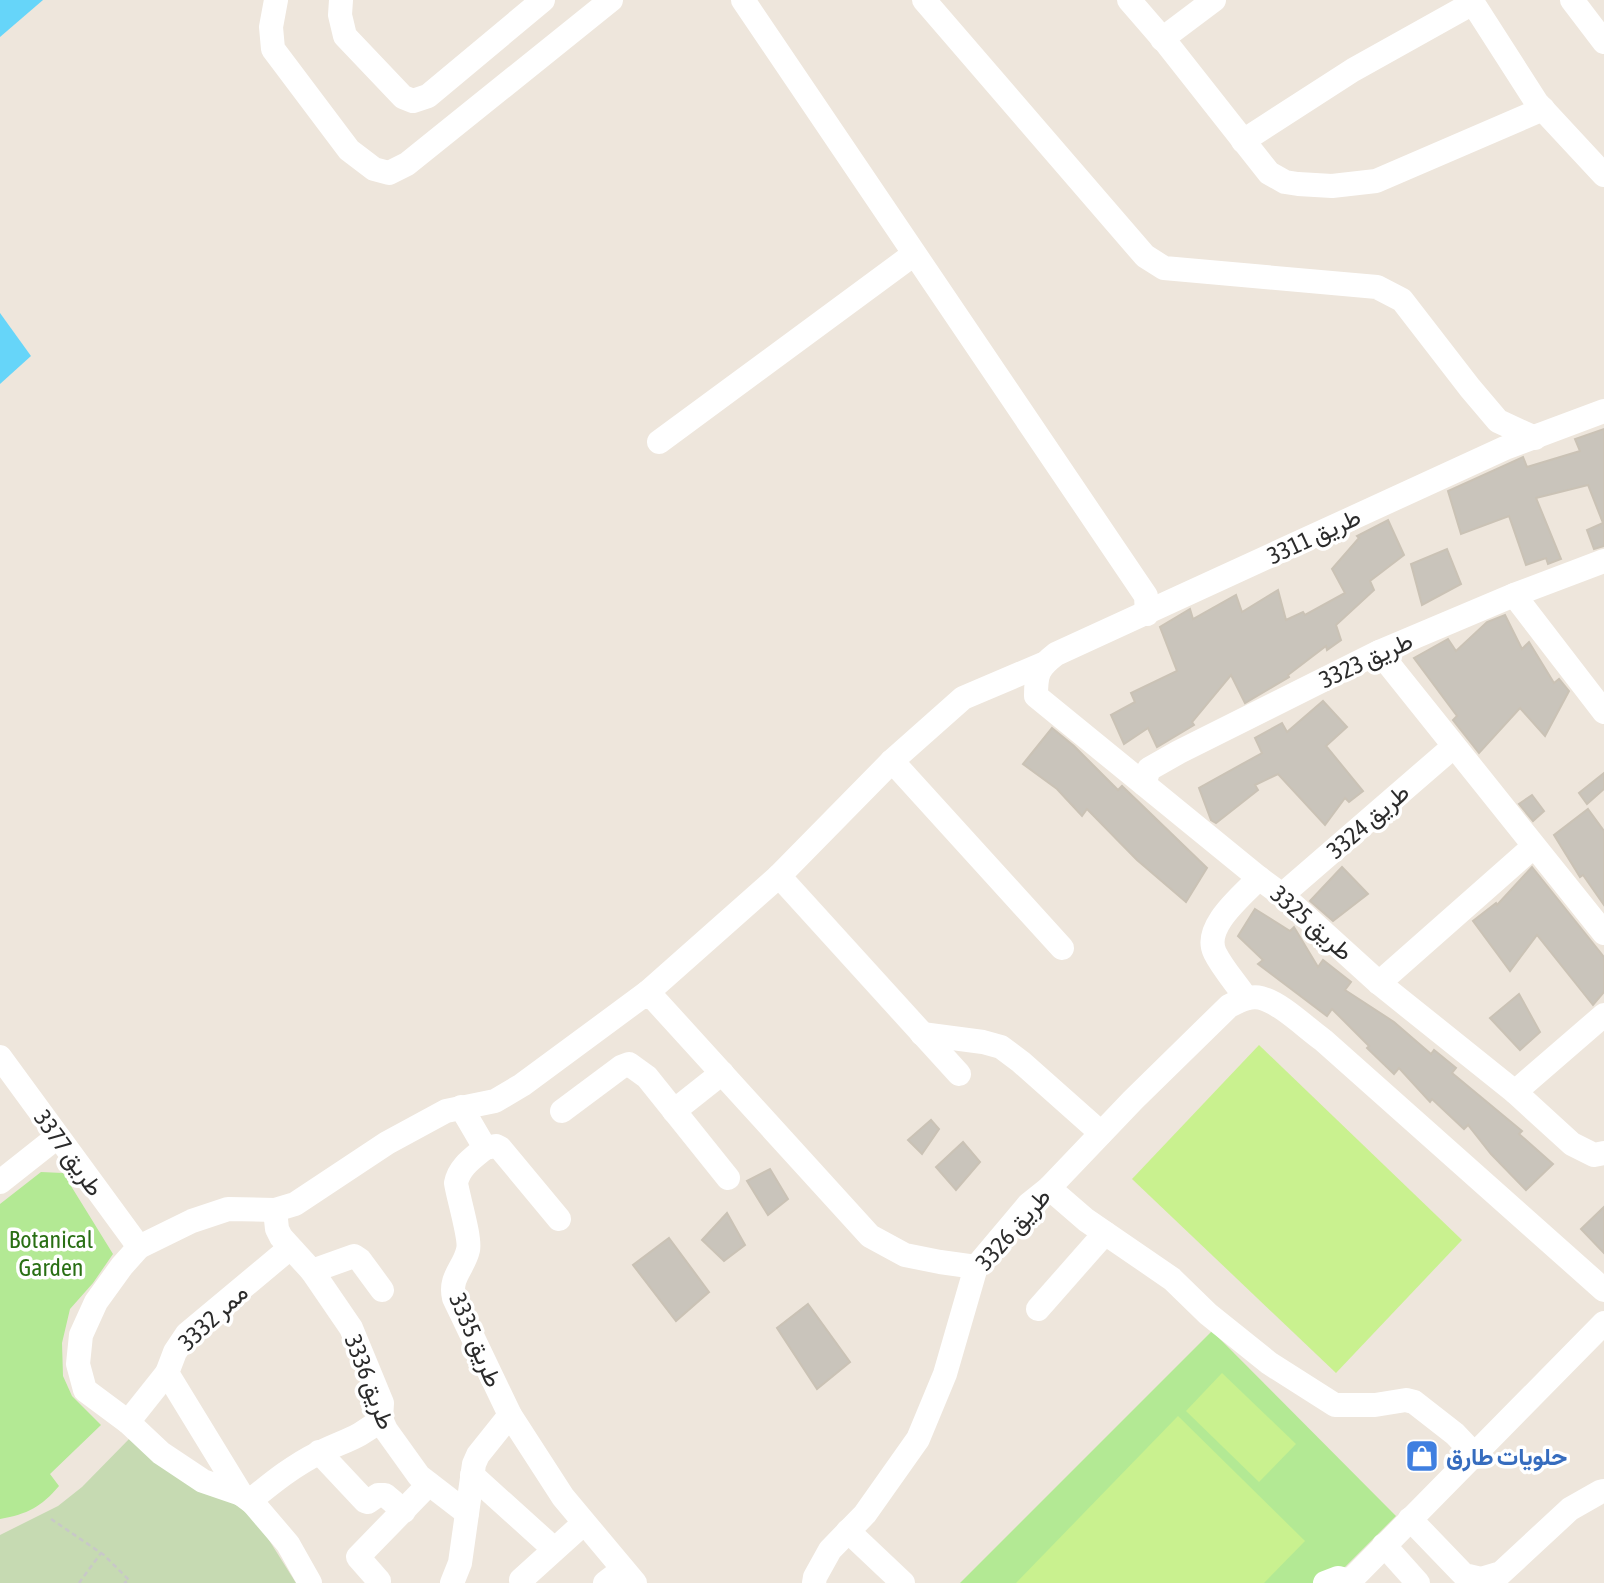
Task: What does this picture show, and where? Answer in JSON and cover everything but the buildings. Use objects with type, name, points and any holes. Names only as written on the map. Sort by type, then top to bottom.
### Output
[{"type":"street","points":[[276,0],[271,27],[274,49],[349,150],[374,169],[389,173],[407,164],[611,0]]},
{"type":"street","points":[[341,0],[340,15],[345,36],[403,97],[413,101],[428,96],[543,0]]},
{"type":"street","points":[[743,0],[1146,596],[1147,614]]},
{"type":"street","points":[[924,0],[1145,256],[1164,268],[1377,287],[1402,300],[1498,421],[1535,438]]},
{"type":"street","points":[[1129,0],[1269,173],[1285,182],[1332,186],[1376,181],[1542,109]]},
{"type":"street","points":[[1162,39],[1214,0]]},
{"type":"street","points":[[1572,0],[1604,41]]},
{"type":"street","points":[[1243,141],[1353,69],[1472,2],[1542,109],[1604,175]]},
{"type":"street","points":[[659,442],[914,254]]},
{"type":"street","name":"طريق 3311","points":[[1038,679],[1056,654],[1505,448],[1604,411]]},
{"type":"street","name":"طريق 3323","points":[[1144,784],[1149,769],[1179,752],[1379,652],[1514,595],[1604,561]]},
{"type":"street","points":[[1514,595],[1604,712]]},
{"type":"street","points":[[1379,652],[1604,933]]},
{"type":"street","points":[[382,1419],[348,1442],[319,1452],[286,1472],[251,1500],[202,1481],[161,1453],[128,1422],[85,1390],[78,1364],[81,1335],[96,1302],[139,1247],[192,1222],[228,1209],[275,1210],[295,1204],[387,1143],[446,1111],[495,1101],[522,1085],[648,992],[779,876],[892,761],[963,698],[981,689],[1018,689],[1038,679]]},
{"type":"street","name":"طريق 3325","points":[[1038,679],[1144,784],[1282,895],[1379,983],[1515,1092],[1572,1144],[1594,1155],[1604,1153]]},
{"type":"street","name":"طريق 3324","points":[[1282,895],[1454,747]]},
{"type":"street","points":[[892,761],[1062,948]]},
{"type":"street","points":[[1379,983],[1533,847]]},
{"type":"street","points":[[779,876],[959,1074]]},
{"type":"street","points":[[1259,878],[1223,915],[1214,931],[1213,951],[1246,998],[1261,998],[1323,1040],[1604,1290]]},
{"type":"street","points":[[648,992],[870,1236],[905,1255],[976,1266]]},
{"type":"street","name":"طريق 3326","points":[[814,1583],[830,1550],[865,1514],[918,1439],[944,1374],[976,1266],[1029,1204],[1229,1006],[1246,998]]},
{"type":"street","points":[[1515,1092],[1604,1015]]},
{"type":"street","points":[[922,1034],[1001,1047],[1101,1133]]},
{"type":"street","name":"طريق 3377","points":[[0,1058],[139,1247]]},
{"type":"street","points":[[562,1111],[621,1067],[629,1064],[648,1077],[728,1178]]},
{"type":"street","points":[[674,1111],[722,1073]]},
{"type":"street","points":[[461,1107],[485,1147],[492,1145],[500,1148],[559,1219]]},
{"type":"street","points":[[0,1182],[57,1137]]},
{"type":"street","name":"طريق 3335","points":[[485,1147],[458,1174],[456,1183],[468,1250],[454,1277],[452,1292],[510,1415],[621,1579]]},
{"type":"street","points":[[1048,1188],[1105,1233],[1172,1279],[1208,1314],[1269,1363],[1335,1405],[1375,1405],[1406,1400],[1414,1402],[1455,1434],[1474,1454]]},
{"type":"street","name":"طريق 3336","points":[[275,1210],[277,1229],[290,1248],[312,1271],[351,1328],[382,1404],[382,1419],[386,1430],[410,1466],[467,1513]]},
{"type":"street","points":[[1038,1309],[1105,1233]]},
{"type":"street","name":"ممر 3332","points":[[247,1498],[226,1470],[167,1373],[175,1352],[187,1334],[290,1248]]},
{"type":"street","points":[[312,1271],[354,1256],[382,1290]]},
{"type":"street","points":[[1325,1583],[1338,1578],[1349,1582],[1604,1323]]},
{"type":"street","points":[[128,1422],[167,1373]]},
{"type":"street","points":[[452,1583],[460,1563],[472,1475],[478,1455],[510,1415]]},
{"type":"street","points":[[319,1452],[365,1502],[385,1494],[404,1511]]},
{"type":"street","points":[[472,1475],[554,1549]]},
{"type":"street","points":[[379,1581],[358,1557],[429,1484]]},
{"type":"street","points":[[1410,1519],[1464,1575],[1481,1579],[1501,1573],[1570,1509],[1604,1491]]},
{"type":"street","points":[[247,1498],[288,1544],[310,1583]]},
{"type":"street","points":[[521,1580],[584,1523]]},
{"type":"street","points":[[848,1531],[903,1583]]},
{"type":"street","points":[[1384,1545],[1418,1583]]},
{"type":"path","points":[[51,1519],[101,1553],[129,1580],[124,1583]]},
{"type":"path","points":[[79,1583],[101,1553]]},
{"type":"green space","points":[[1259,1045],[1462,1240],[1336,1373],[1132,1179]]},
{"type":"green space","name":"Botanical Garden","points":[[41,1172],[63,1173],[113,1254],[93,1283],[70,1309],[62,1343],[63,1376],[72,1396],[101,1425],[50,1474],[59,1486],[46,1499],[26,1512],[0,1519],[0,1204]]},
{"type":"green space","points":[[1212,1331],[1396,1516],[1329,1583],[960,1583]]},
{"type":"green space","points":[[1222,1373],[1296,1444],[1259,1482],[1186,1411]]},
{"type":"green space","points":[[1178,1416],[1305,1541],[1264,1583],[1016,1583]]},
{"type":"green space","points":[[131,1437],[252,1513],[296,1583],[0,1583],[0,1535],[58,1506],[82,1487]]},
{"type":"water","points":[[0,0],[43,0],[0,37]]},
{"type":"water","points":[[0,313],[31,356],[0,384]]},
{"type":"place","name":"حلويات طارق","points":[[1422,1456]]}]
